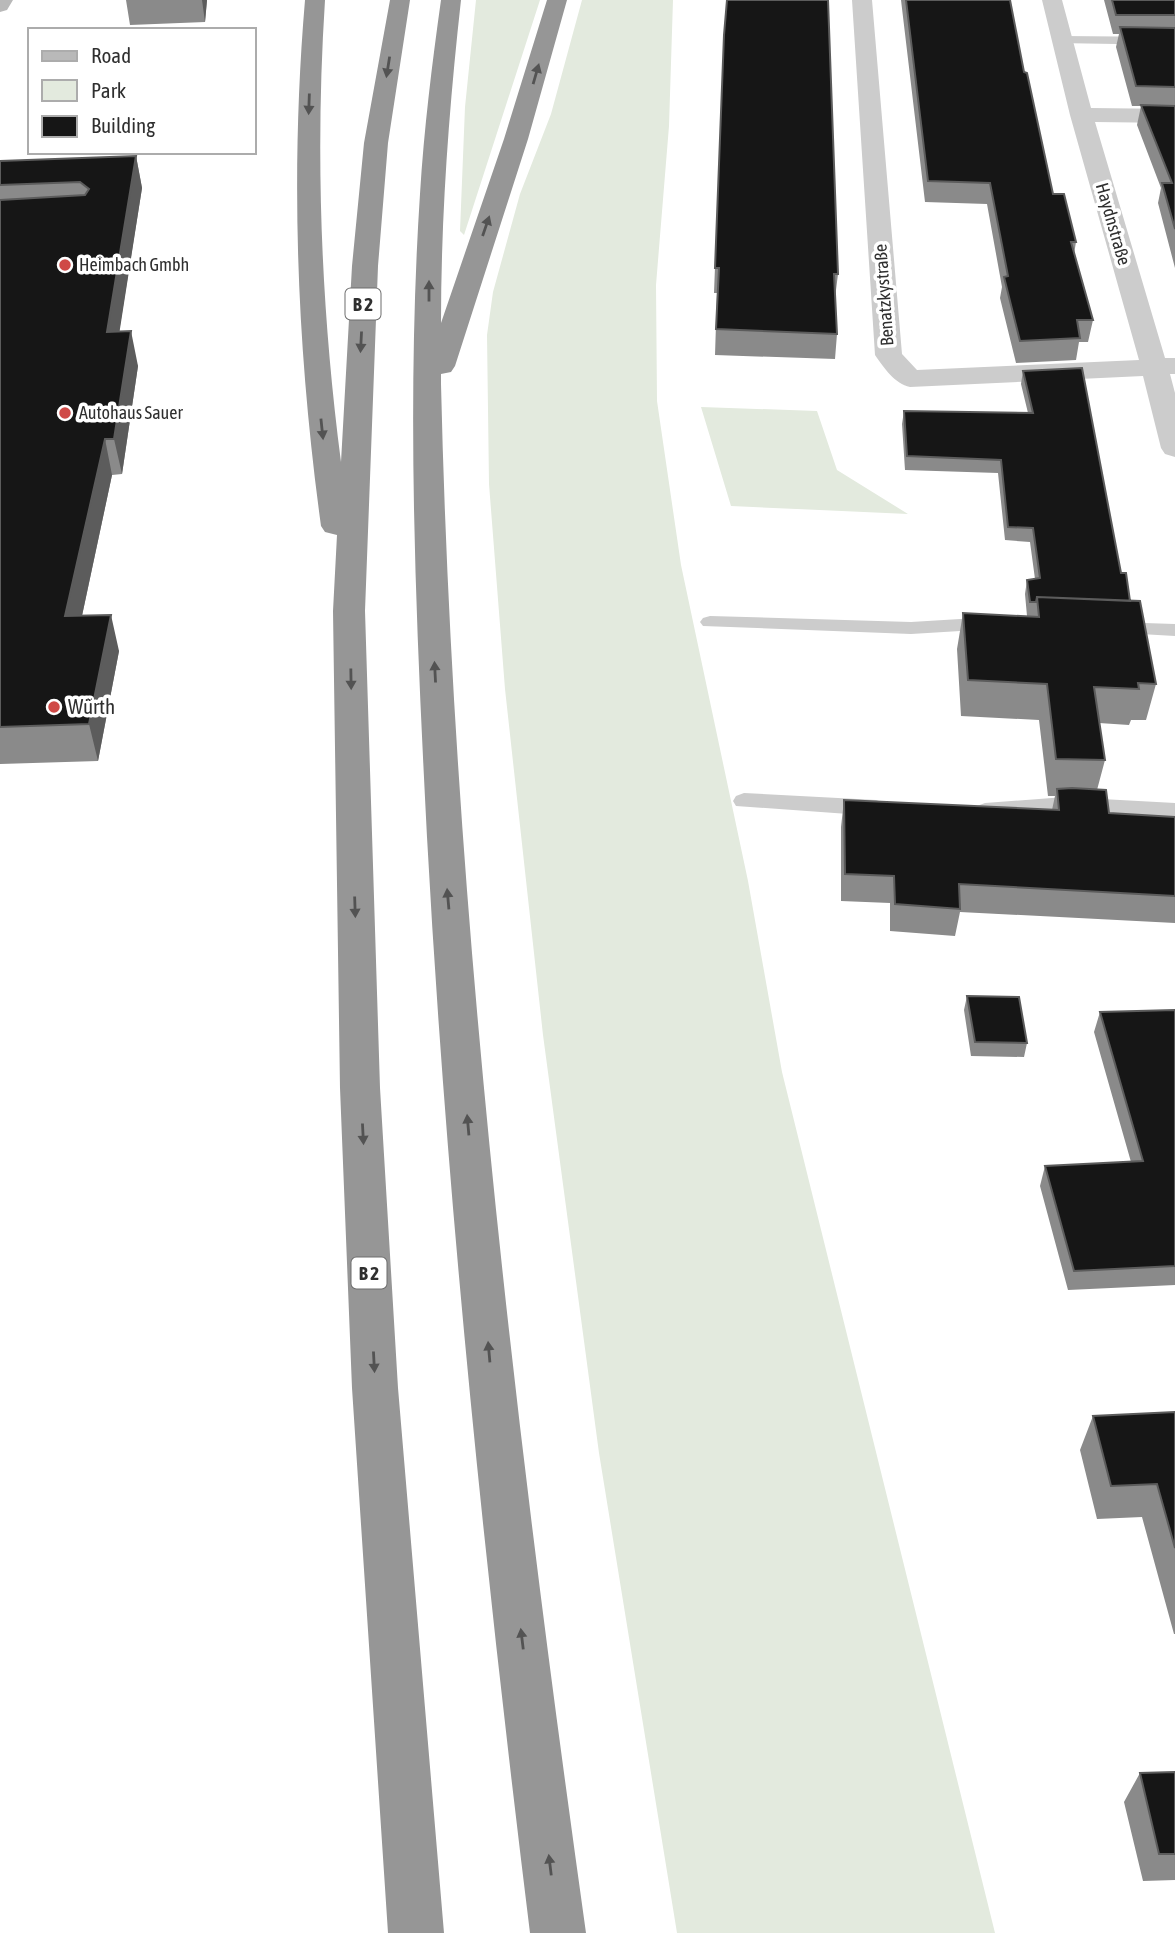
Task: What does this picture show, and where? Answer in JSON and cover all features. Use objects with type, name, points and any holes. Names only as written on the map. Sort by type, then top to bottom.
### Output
[{"type":"highway","points":[[315,0],[308,132],[308,254],[322,435],[349,611]]},
{"type":"highway","name":"B 2","points":[[400,0],[376,143],[365,266],[349,611],[360,1088],[373,1347],[416,1933]]},
{"type":"highway","points":[[451,0],[434,160],[430,254],[430,589],[447,893],[496,1420],[558,1933]]},
{"type":"highway","points":[[429,408],[460,303],[516,139],[557,0]]},
{"type":"street","points":[[0,6],[3,0]]},
{"type":"street","name":"Benatzkystraße","points":[[862,0],[889,355],[910,379],[1165,366]]},
{"type":"street","name":"Haydnstraße","points":[[1052,0],[1081,115],[1165,366],[1175,448]]},
{"type":"street","points":[[1081,115],[1175,116]]},
{"type":"lane","points":[[1062,40],[1175,41]]},
{"type":"lane","points":[[710,622],[911,628],[1009,624]]},
{"type":"lane","points":[[1092,627],[1175,630]]},
{"type":"lane","points":[[744,801],[895,809]]},
{"type":"lane","points":[[965,812],[1065,806],[1175,811]]},
{"type":"green space","points":[[476,0],[540,0],[464,235],[460,231],[465,107]]},
{"type":"green space","points":[[582,0],[673,0],[669,126],[656,285],[657,401],[681,565],[748,881],[782,1072],[995,1933],[677,1933],[599,1453],[543,1035],[505,689],[489,484],[487,335],[493,292],[520,194],[551,114]]},
{"type":"green space","points":[[701,407],[817,411],[837,470],[908,514],[731,506]]},
{"type":"building","points":[[727,0],[828,0],[838,274],[834,274],[837,334],[716,329],[719,268],[715,268]]},
{"type":"building","points":[[906,0],[1010,0],[1053,194],[1064,194],[1076,242],[1071,242],[1093,320],[1077,320],[1080,338],[1020,341],[1004,277],[1008,276],[990,183],[928,181]]},
{"type":"building","points":[[1112,0],[1175,0],[1175,15],[1116,15]]},
{"type":"building","points":[[1120,27],[1175,28],[1175,87],[1136,86]]},
{"type":"building","points":[[1141,105],[1175,106],[1175,229],[1162,183],[1172,183]]},
{"type":"building","points":[[136,156],[107,332],[131,331],[114,439],[105,439],[65,616],[111,615],[89,724],[0,727],[0,200],[85,195],[89,189],[80,182],[0,185],[0,161]]},
{"type":"building","points":[[1082,368],[1121,573],[1126,573],[1130,601],[1037,597],[1036,602],[1030,602],[1027,580],[1040,578],[1033,528],[1008,527],[1001,460],[907,456],[904,411],[1033,413],[1023,371]]},
{"type":"building","points":[[1037,597],[1140,601],[1156,684],[1138,683],[1139,689],[1094,687],[1105,760],[1056,759],[1047,684],[968,680],[963,613],[1039,617]]},
{"type":"building","points":[[1057,789],[1106,790],[1109,813],[1175,817],[1175,896],[959,884],[960,909],[895,904],[894,876],[845,874],[844,800],[1059,810]]},
{"type":"building","points":[[967,996],[1019,997],[1027,1043],[975,1042]]},
{"type":"building","points":[[1175,1010],[1175,1266],[1074,1271],[1045,1166],[1143,1161],[1100,1012]]},
{"type":"building","points":[[1175,1412],[1175,1548],[1157,1484],[1111,1486],[1093,1416]]},
{"type":"building","points":[[1175,1772],[1175,1854],[1159,1854],[1140,1773]]},
{"type":"place","name":"Heimbach Gmbh","points":[[65,265]]},
{"type":"place","name":"Autohaus Sauer","points":[[65,413]]},
{"type":"place","name":"Würth","points":[[54,707]]}]
